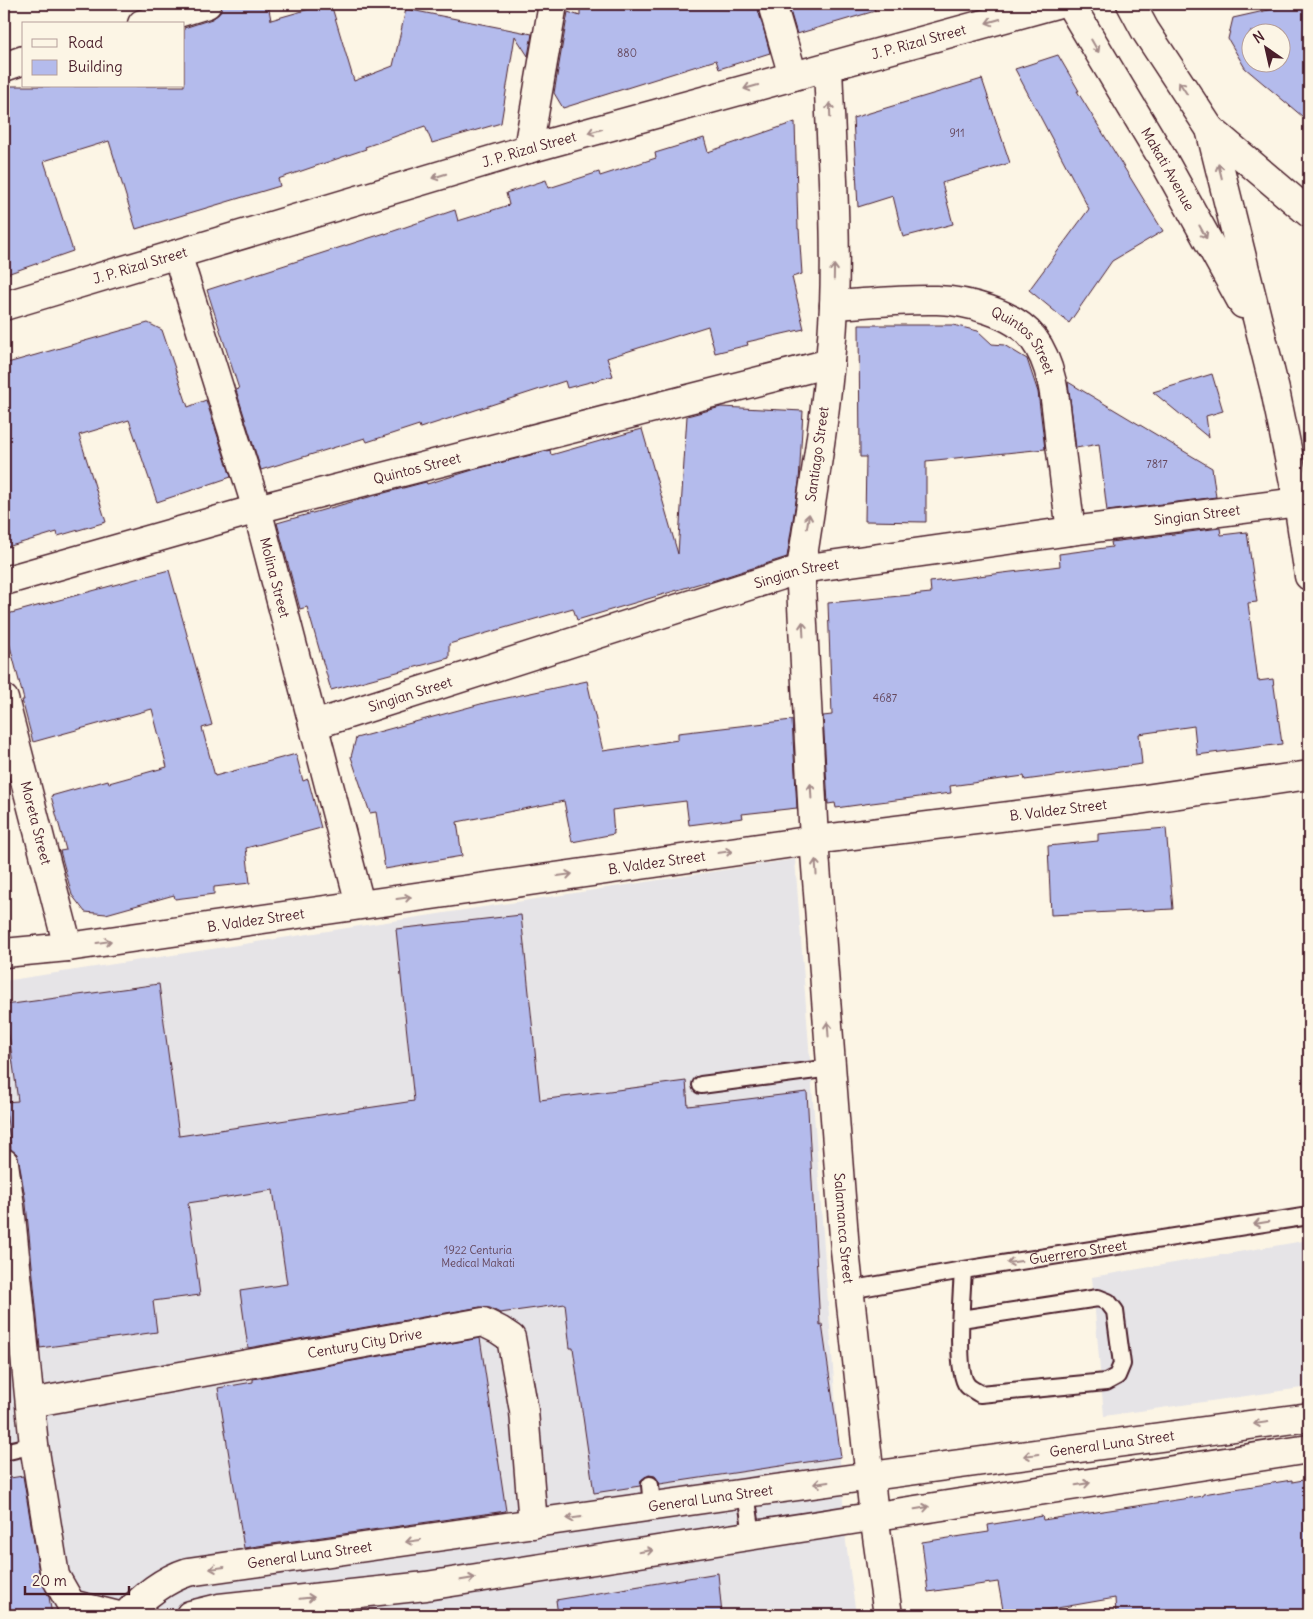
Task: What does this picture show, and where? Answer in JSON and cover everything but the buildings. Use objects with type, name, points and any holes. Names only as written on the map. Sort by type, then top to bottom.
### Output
[{"type":"street","points":[[148,22],[207,4]]},
{"type":"street","points":[[528,150],[553,4]]},
{"type":"street","points":[[772,4],[793,76]]},
{"type":"street","name":"J. P. Rizal Street","points":[[4,306],[528,150],[1056,4]]},
{"type":"street","name":"Makati Avenue","points":[[1070,4],[1164,161],[1261,337]]},
{"type":"street","name":"Makati Avenue","points":[[1131,4],[1210,129],[1275,390],[1298,502],[1309,576]]},
{"type":"street","points":[[4,67],[22,61]]},
{"type":"street","name":"Santiago Street","points":[[814,840],[801,569],[830,363],[834,305],[835,249],[828,67]]},
{"type":"street","points":[[1210,129],[1303,201]]},
{"type":"street","name":"Molina Street","points":[[177,254],[257,509],[360,904]]},
{"type":"street","name":"Quintos Street","points":[[834,305],[937,300],[963,303],[992,311],[1016,323],[1033,337],[1046,360],[1054,396],[1071,531]]},
{"type":"street","name":"Quintos Street","points":[[4,581],[257,509],[830,363]]},
{"type":"street","name":"Singian Street","points":[[314,726],[801,569],[1071,531],[1298,502]]},
{"type":"street","name":"Moreta Street","points":[[4,699],[68,947]]},
{"type":"street","name":"B. Valdez Street","points":[[4,954],[68,947],[814,840],[1138,800],[1309,775]]},
{"type":"street","name":"Salamanca Street","points":[[814,840],[849,1290],[874,1515],[888,1615]]},
{"type":"street","points":[[4,1164],[10,1206],[34,1445],[55,1576],[71,1604],[115,1615]]},
{"type":"street","name":"Century City Drive","points":[[30,1403],[483,1322],[511,1338],[524,1412],[533,1524]]},
{"type":"street","name":"General Luna Street","points":[[126,1615],[163,1582],[188,1572],[609,1513],[651,1496],[746,1493],[1309,1417]]},
{"type":"street","points":[[190,1615],[219,1608],[426,1586],[1309,1449]]},
{"type":"street","points":[[609,1513],[616,1556]]},
{"type":"lane","points":[[701,1085],[831,1068]]},
{"type":"lane","name":"Guerrero Street","points":[[849,1290],[963,1270],[1309,1216]]},
{"type":"lane","points":[[961,1319],[1098,1298],[1108,1302],[1114,1311],[1122,1364],[1117,1376],[1106,1382],[980,1394],[967,1386],[962,1374],[961,1319],[963,1270]]},
{"type":"lane","points":[[4,1452],[34,1445]]},
{"type":"lane","points":[[746,1493],[752,1535]]},
{"type":"shaded area","points":[[795,859],[846,1542],[856,1615],[4,1615],[4,981]]},
{"type":"shaded area","points":[[1309,1240],[1309,1387],[1104,1416],[1092,1277]]}]
